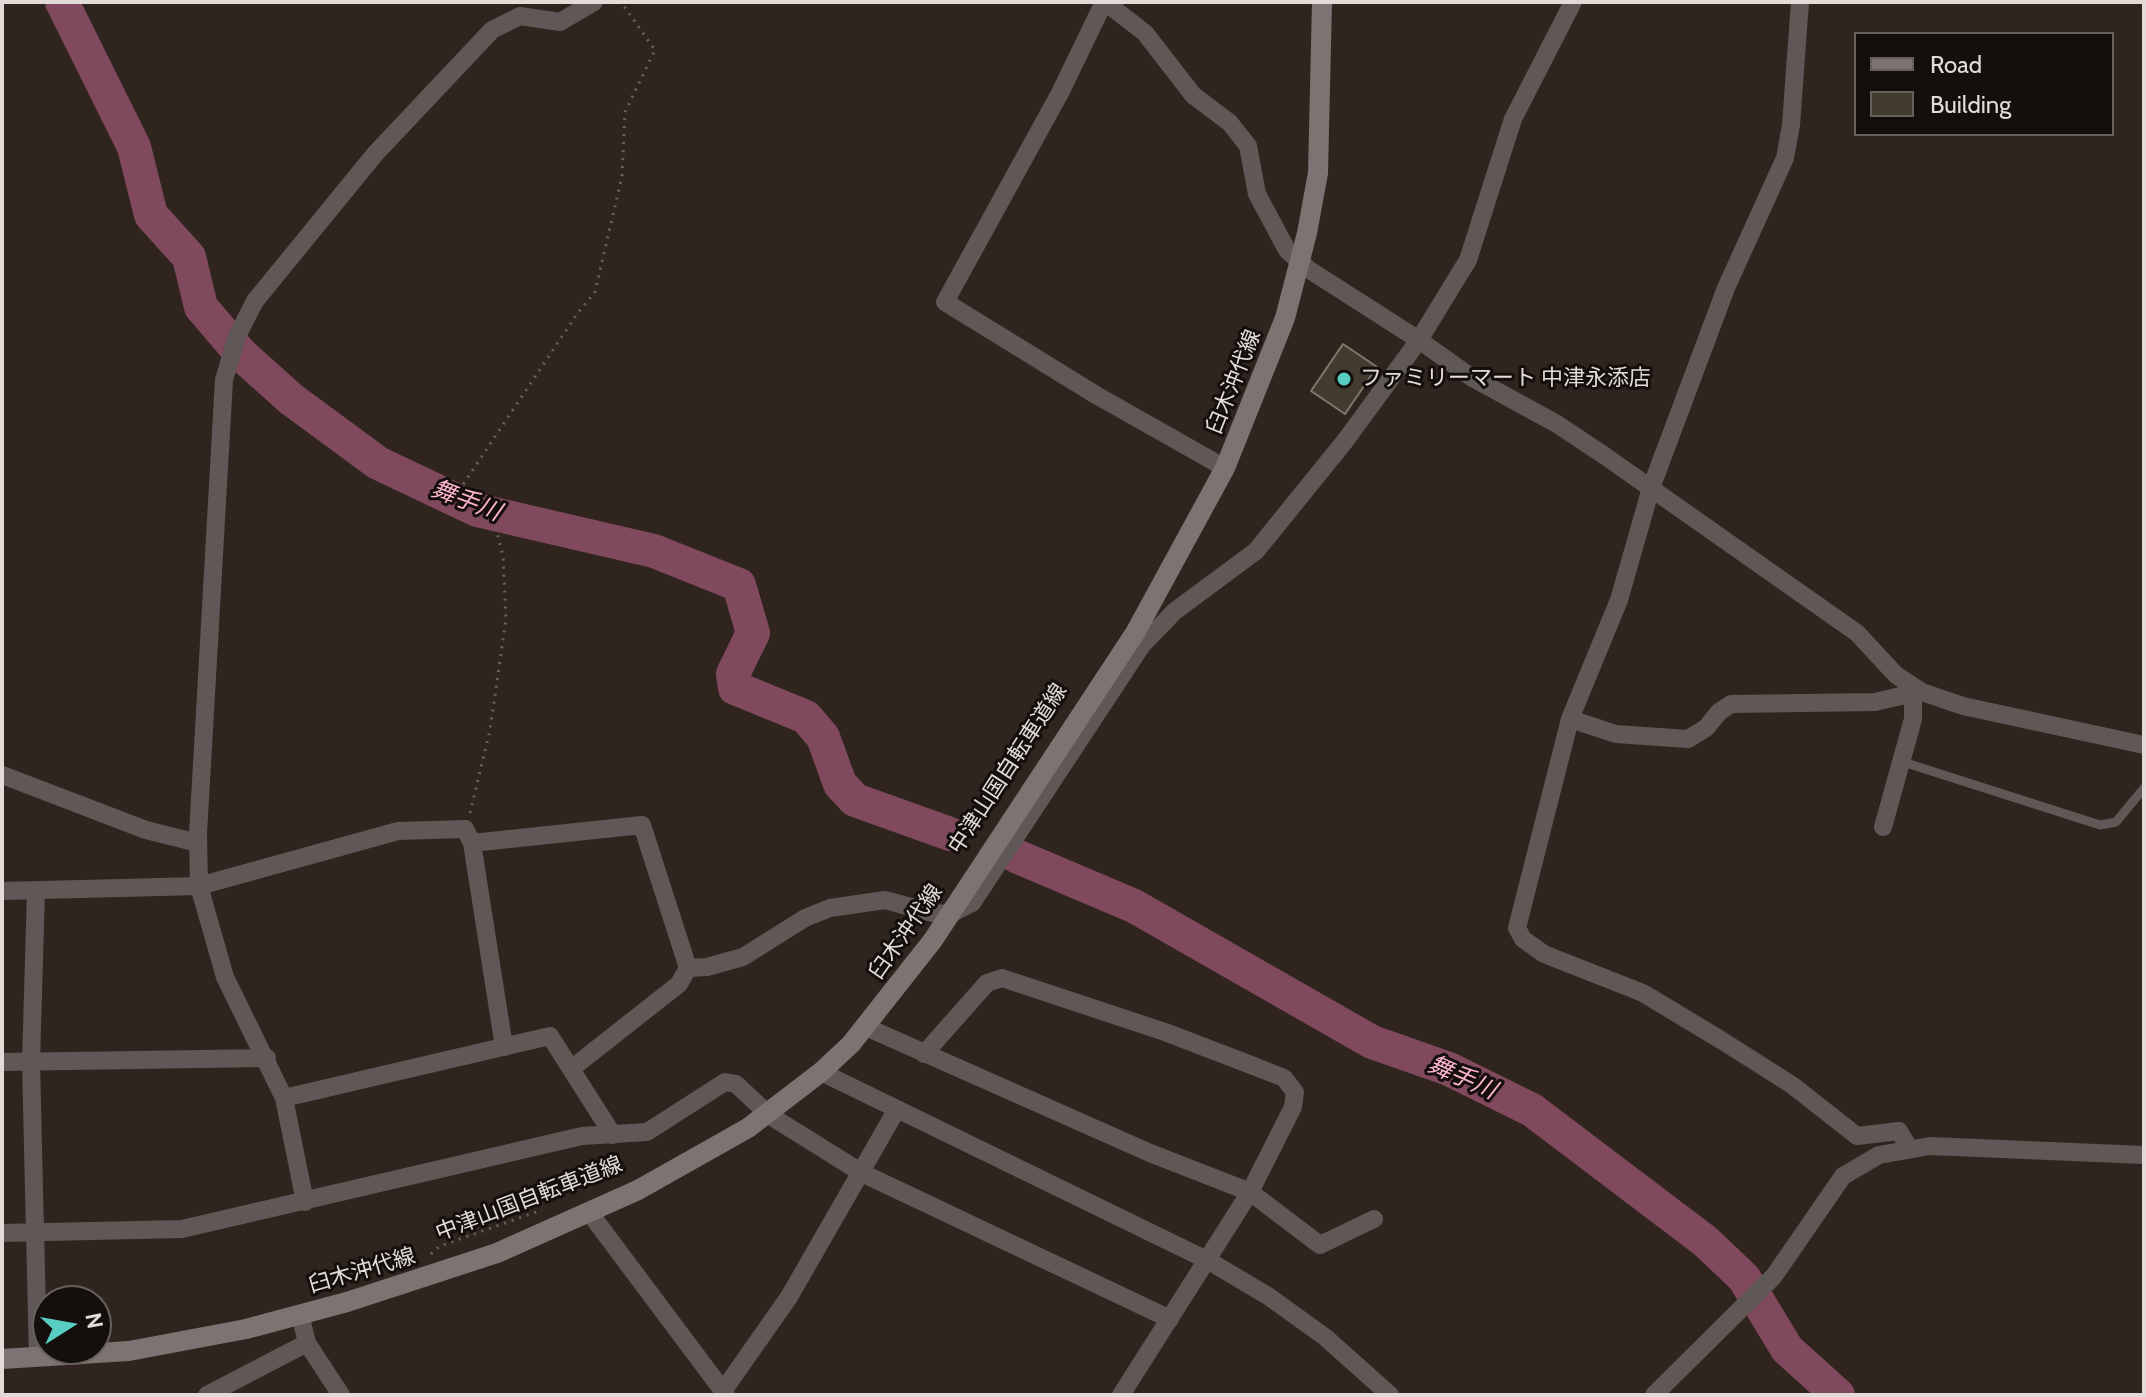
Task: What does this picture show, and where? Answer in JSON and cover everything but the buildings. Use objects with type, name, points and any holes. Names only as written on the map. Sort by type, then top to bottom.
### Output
[{"type":"main road","name":"臼木沖代線","points":[[112,1352],[246,1329],[300,1314],[473,1262],[589,1212],[638,1190],[769,1115],[821,1072],[866,1027],[950,914],[1142,622],[1225,468],[1278,340],[1301,262],[1318,173],[1322,2]]},
{"type":"main road","name":"臼木沖代線","points":[[2,1359],[32,1357]]},
{"type":"street","points":[[305,1202],[284,1098],[225,977],[199,886],[198,843],[224,380],[237,336],[255,301],[375,154],[492,30],[520,16],[560,22],[594,2]]},
{"type":"street","points":[[1225,468],[1096,395],[945,302],[1060,93],[1104,2],[1145,33],[1193,95],[1230,123],[1248,146],[1257,194],[1287,250],[1301,262],[1471,377],[1557,424],[1651,488],[1857,633],[1913,687],[1963,706],[2144,745]]},
{"type":"street","points":[[688,968],[707,967],[743,957],[805,918],[830,908],[885,900],[933,913],[950,914],[972,903],[1142,645],[1175,611],[1256,551],[1345,441],[1419,340],[1468,260],[1513,119],[1573,2]]},
{"type":"street","points":[[1800,2],[1791,125],[1785,158],[1726,288],[1651,488],[1619,600],[1570,719],[1517,928],[1523,939],[1544,954],[1643,993],[1792,1085],[1857,1136],[1899,1131],[1909,1148]]},
{"type":"street","points":[[1570,719],[1616,734],[1688,739],[1706,728],[1719,712],[1731,704],[1875,702],[1901,696],[1913,687]]},
{"type":"street","points":[[1883,827],[1913,719],[1913,687]]},
{"type":"street","points":[[2,775],[146,830],[198,843]]},
{"type":"street","points":[[2,891],[199,886],[398,831],[468,836],[642,825],[688,968],[679,984],[571,1069]]},
{"type":"street","points":[[468,836],[504,1047]]},
{"type":"street","points":[[35,1285],[31,1062],[36,891]]},
{"type":"street","points":[[924,1054],[987,983],[1002,978],[1165,1032],[1284,1078],[1295,1092],[1293,1107],[1250,1192],[1209,1261],[1121,1395]]},
{"type":"street","points":[[866,1027],[1150,1153],[1250,1192],[1320,1245],[1374,1219]]},
{"type":"street","points":[[284,1098],[550,1036],[613,1135]]},
{"type":"street","points":[[2,1062],[267,1058]]},
{"type":"street","points":[[821,1072],[1209,1261],[1268,1296],[1325,1337],[1390,1395]]},
{"type":"street","points":[[2,1233],[182,1229],[582,1136],[647,1132],[725,1082],[736,1084],[769,1115],[862,1173],[1170,1319]]},
{"type":"street","points":[[589,1212],[725,1393],[789,1297],[897,1109]]},
{"type":"street","points":[[1654,1395],[1774,1276],[1843,1176],[1879,1155],[1909,1148],[2144,1155]]},
{"type":"street","points":[[300,1314],[307,1343],[341,1395]]},
{"type":"street","points":[[207,1395],[307,1343]]},
{"type":"lane","points":[[1903,762],[2100,825],[2116,822],[2144,788]]},
{"type":"path","points":[[468,836],[490,730],[506,619],[503,556],[491,509],[456,495],[577,314],[595,292],[622,176],[625,112],[655,50],[621,2]]},
{"type":"path","name":"中津山国自転車道線","points":[[427,1258],[440,1246],[543,1209]]},
{"type":"waterway","name":"舞手川","points":[[62,2],[134,147],[151,215],[189,257],[201,307],[242,355],[291,399],[378,463],[477,510],[654,551],[739,585],[753,633],[733,674],[735,688],[806,717],[823,737],[840,784],[855,800],[950,834]]},
{"type":"waterway","name":"舞手川","points":[[1016,856],[1134,906],[1372,1042],[1449,1069],[1532,1110],[1705,1241],[1744,1278],[1787,1349],[1838,1395]]},
{"type":"place","name":"ファミリーマート 中津永添店","points":[[1344,379]]}]
